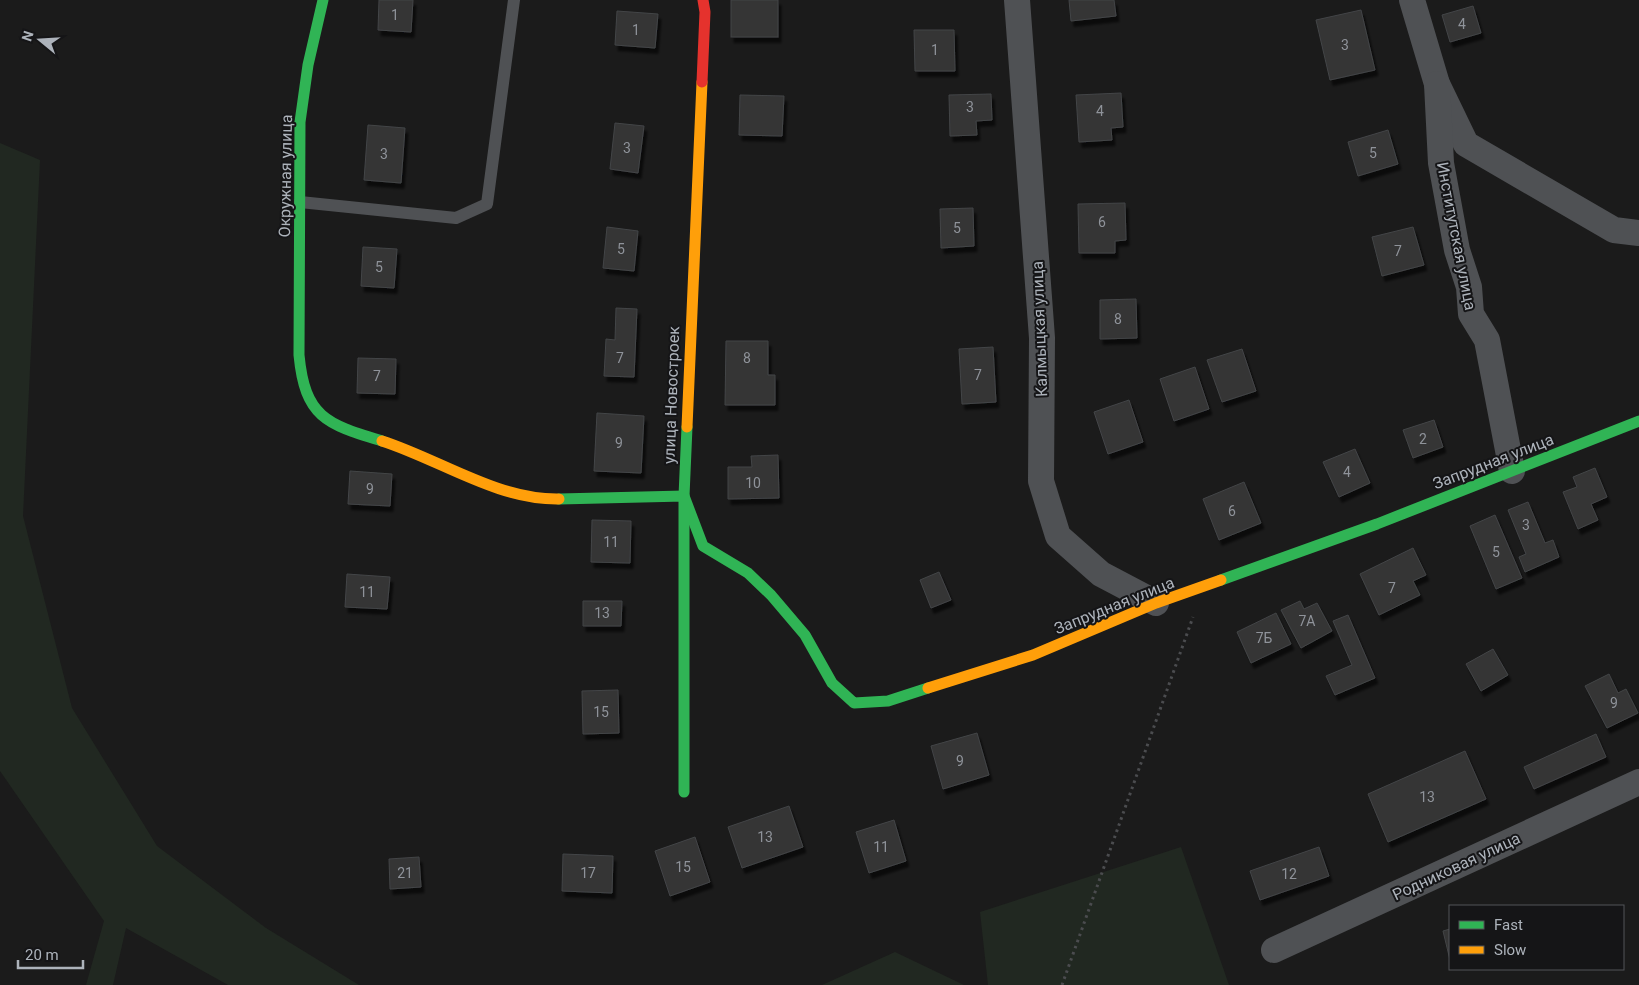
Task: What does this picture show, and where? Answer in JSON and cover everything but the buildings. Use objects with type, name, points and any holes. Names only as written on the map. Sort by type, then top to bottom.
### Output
[{"type":"street","name":"Окружная улица","points":[[323,0],[308,65],[300,122],[298,355],[301,376],[309,400],[325,420],[346,430],[415,452],[505,492],[539,499],[684,496]]},
{"type":"street","name":"улица Новостроек","points":[[684,792],[684,496],[705,12],[703,0]]},
{"type":"street","name":"Калмыцкая улица","points":[[1017,0],[1034,196],[1042,338],[1041,481],[1058,536],[1101,574],[1156,603]]},
{"type":"street","points":[[1412,0],[1438,84],[1466,144],[1614,230],[1639,233]]},
{"type":"street","name":"Институтская улица","points":[[1438,84],[1441,163],[1457,250],[1469,286],[1471,314],[1487,340],[1512,471]]},
{"type":"street","name":"Запрудная улица","points":[[684,496],[703,546],[748,573],[771,595],[805,635],[832,683],[854,703],[888,701],[1033,655],[1156,603],[1203,588],[1639,421]]},
{"type":"street","name":"Родниковая улица","points":[[1274,950],[1639,782]]},
{"type":"lane","points":[[300,202],[456,218],[487,204],[514,0]]},
{"type":"path","points":[[1062,985],[1203,588]]},
{"type":"shaded area","points":[[0,143],[40,160],[23,516],[72,708],[157,846],[266,928],[359,985],[228,985],[126,928],[113,985],[86,985],[104,921],[0,771]]},
{"type":"shaded area","points":[[1181,847],[1229,985],[988,985],[980,912]]},
{"type":"shaded area","points":[[895,952],[964,985],[822,985]]},
{"type":"traffic: fast","points":[[323,0],[308,65],[300,122],[299,355],[307,393],[313,405],[322,415],[333,423],[382,441]]},
{"type":"traffic: fast","points":[[1221,580],[1377,524],[1639,421]]},
{"type":"traffic: fast","points":[[684,792],[684,496],[687,427]]},
{"type":"traffic: fast","points":[[559,499],[684,496],[703,546],[748,573],[771,595],[805,635],[832,683],[854,703],[888,701],[928,688]]},
{"type":"traffic: slow","points":[[687,427],[702,82]]},
{"type":"traffic: slow","points":[[382,441],[491,486],[536,498],[559,499]]},
{"type":"traffic: slow","points":[[928,688],[1033,655],[1156,603],[1221,580]]},
{"type":"traffic: jam","points":[[702,82],[705,12],[703,0]]}]
